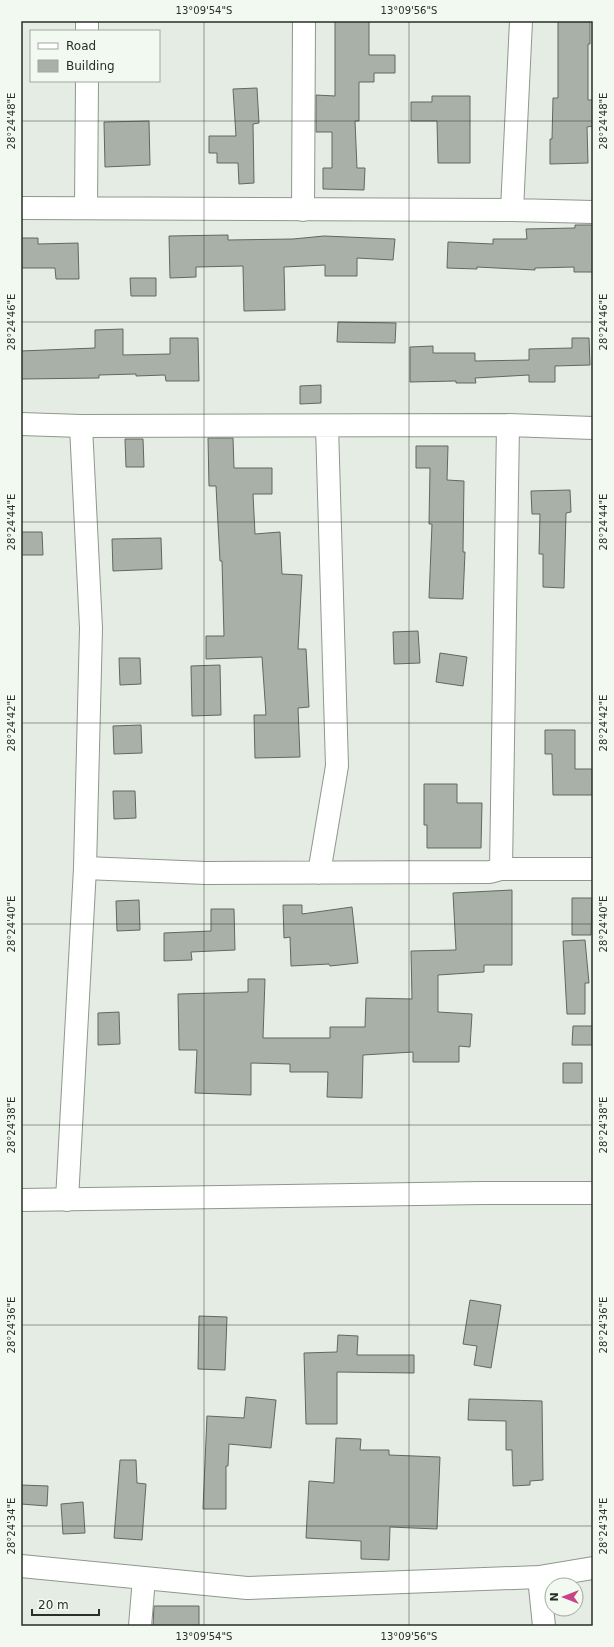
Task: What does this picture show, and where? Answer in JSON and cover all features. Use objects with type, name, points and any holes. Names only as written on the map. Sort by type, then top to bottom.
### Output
[{"type":"street","points":[[303,210],[304,21]]},
{"type":"street","points":[[512,210],[521,21]]},
{"type":"street","points":[[86,207],[87,82]]},
{"type":"street","points":[[21,208],[86,207],[303,210],[512,210],[593,212]]},
{"type":"street","points":[[21,424],[81,426],[508,425],[593,428]]},
{"type":"street","points":[[501,869],[508,425]]},
{"type":"street","points":[[67,1200],[85,868],[91,628],[81,426]]},
{"type":"street","points":[[319,873],[337,766],[327,426]]},
{"type":"street","points":[[85,868],[206,873],[490,872],[501,869],[593,869]]},
{"type":"street","points":[[21,1200],[475,1193],[593,1193]]},
{"type":"street","points":[[21,1566],[247,1588],[539,1577],[593,1568]]},
{"type":"street","points":[[539,1577],[544,1626]]},
{"type":"street","points":[[140,1626],[144,1578]]},
{"type":"building","points":[[335,21],[369,21],[369,55],[395,55],[395,73],[374,73],[374,82],[359,82],[359,121],[355,121],[357,168],[365,168],[364,190],[323,189],[323,168],[332,168],[332,132],[316,132],[316,95],[335,96]]},
{"type":"building","points":[[558,21],[590,21],[590,44],[588,44],[588,100],[593,100],[593,126],[587,127],[588,163],[550,164],[553,98],[558,98]]},
{"type":"building","points":[[257,88],[259,123],[253,124],[254,183],[239,184],[238,163],[217,163],[217,153],[209,153],[209,136],[236,136],[233,89]]},
{"type":"building","points":[[432,96],[470,96],[470,163],[438,163],[437,121],[411,121],[411,102],[432,102]]},
{"type":"building","points":[[149,121],[150,165],[105,167],[104,122]]},
{"type":"building","points":[[575,225],[593,225],[593,272],[574,272],[574,267],[535,268],[535,270],[477,267],[477,269],[447,268],[448,242],[493,244],[493,239],[527,239],[526,229],[575,228]]},
{"type":"building","points":[[228,235],[228,240],[293,239],[324,236],[395,239],[393,260],[357,258],[357,276],[325,276],[325,265],[284,267],[285,310],[244,311],[243,266],[196,267],[196,277],[170,278],[169,236]]},
{"type":"building","points":[[21,238],[38,238],[38,244],[78,243],[79,279],[56,279],[55,268],[21,268]]},
{"type":"building","points":[[130,278],[156,278],[156,296],[131,296]]},
{"type":"building","points":[[338,322],[396,323],[395,343],[337,342]]},
{"type":"building","points":[[123,329],[123,355],[170,354],[170,338],[198,338],[199,381],[166,381],[165,375],[136,376],[136,374],[99,375],[99,378],[21,379],[21,351],[95,348],[95,330]]},
{"type":"building","points":[[572,338],[589,338],[590,365],[555,366],[555,382],[529,382],[529,375],[475,378],[476,383],[456,383],[456,381],[410,382],[410,347],[433,346],[433,353],[475,353],[475,361],[529,360],[529,349],[572,348]]},
{"type":"building","points":[[321,385],[321,403],[300,404],[300,386]]},
{"type":"building","points":[[208,438],[233,438],[234,468],[272,468],[272,494],[253,494],[255,534],[280,532],[282,574],[302,575],[298,649],[306,649],[309,707],[298,708],[300,757],[255,758],[254,715],[266,715],[262,657],[206,659],[206,636],[224,636],[222,561],[220,561],[216,486],[209,486]]},
{"type":"building","points":[[125,439],[143,439],[144,467],[126,467]]},
{"type":"building","points":[[416,446],[448,446],[447,480],[464,481],[463,552],[465,552],[463,599],[429,598],[432,524],[429,524],[430,468],[416,468]]},
{"type":"building","points":[[570,490],[571,512],[566,513],[564,588],[543,587],[543,554],[539,554],[540,514],[532,514],[531,491]]},
{"type":"building","points":[[21,532],[42,532],[43,555],[21,555]]},
{"type":"building","points":[[161,538],[162,569],[113,571],[112,539]]},
{"type":"building","points":[[418,631],[420,663],[394,664],[393,632]]},
{"type":"building","points":[[440,653],[467,657],[463,686],[436,682]]},
{"type":"building","points":[[119,658],[140,658],[141,684],[120,685]]},
{"type":"building","points":[[220,665],[221,715],[192,716],[191,666]]},
{"type":"building","points":[[141,725],[142,753],[114,754],[113,726]]},
{"type":"building","points":[[545,730],[575,730],[575,769],[593,769],[593,795],[553,795],[552,754],[545,754]]},
{"type":"building","points":[[424,784],[457,784],[457,803],[482,803],[481,848],[427,848],[427,825],[424,825]]},
{"type":"building","points":[[113,791],[135,791],[136,818],[114,819]]},
{"type":"building","points":[[512,890],[512,965],[484,965],[484,972],[438,975],[438,1012],[472,1014],[470,1047],[459,1046],[459,1062],[413,1062],[413,1052],[363,1055],[362,1098],[327,1097],[328,1072],[290,1072],[290,1064],[251,1063],[251,1095],[195,1093],[197,1050],[179,1050],[178,994],[248,992],[248,979],[265,979],[263,1038],[330,1038],[330,1027],[365,1027],[366,998],[412,999],[411,951],[456,950],[453,893]]},
{"type":"building","points":[[572,898],[592,898],[591,935],[572,935]]},
{"type":"building","points":[[139,900],[140,930],[117,931],[116,901]]},
{"type":"building","points":[[283,905],[302,905],[302,914],[352,907],[358,963],[330,966],[329,964],[291,966],[290,937],[284,938]]},
{"type":"building","points":[[211,909],[234,909],[235,950],[191,952],[192,960],[164,961],[164,933],[211,931]]},
{"type":"building","points":[[585,940],[589,983],[585,983],[585,1014],[567,1014],[563,941]]},
{"type":"building","points":[[119,1012],[120,1044],[98,1045],[98,1013]]},
{"type":"building","points":[[573,1026],[593,1026],[593,1045],[572,1045]]},
{"type":"building","points":[[563,1063],[582,1063],[582,1083],[563,1083]]},
{"type":"building","points":[[470,1300],[501,1305],[491,1368],[474,1365],[477,1346],[463,1344]]},
{"type":"building","points":[[199,1316],[227,1317],[225,1370],[198,1369]]},
{"type":"building","points":[[338,1335],[358,1336],[357,1355],[414,1355],[414,1373],[337,1372],[337,1424],[306,1424],[304,1353],[337,1352]]},
{"type":"building","points":[[246,1397],[276,1400],[271,1448],[229,1444],[228,1466],[226,1466],[226,1509],[203,1509],[207,1416],[244,1418]]},
{"type":"building","points":[[469,1399],[542,1401],[543,1480],[530,1481],[530,1485],[513,1486],[512,1450],[506,1450],[506,1421],[468,1420]]},
{"type":"building","points":[[336,1438],[361,1439],[360,1450],[389,1450],[389,1455],[440,1457],[437,1529],[390,1527],[389,1560],[361,1559],[361,1541],[306,1538],[309,1481],[334,1483]]},
{"type":"building","points":[[120,1460],[136,1460],[137,1483],[146,1484],[142,1540],[114,1538]]},
{"type":"building","points":[[21,1485],[48,1486],[47,1506],[21,1504]]},
{"type":"building","points":[[83,1502],[85,1533],[63,1534],[61,1504]]},
{"type":"building","points":[[154,1606],[199,1606],[199,1626],[153,1626]]}]
